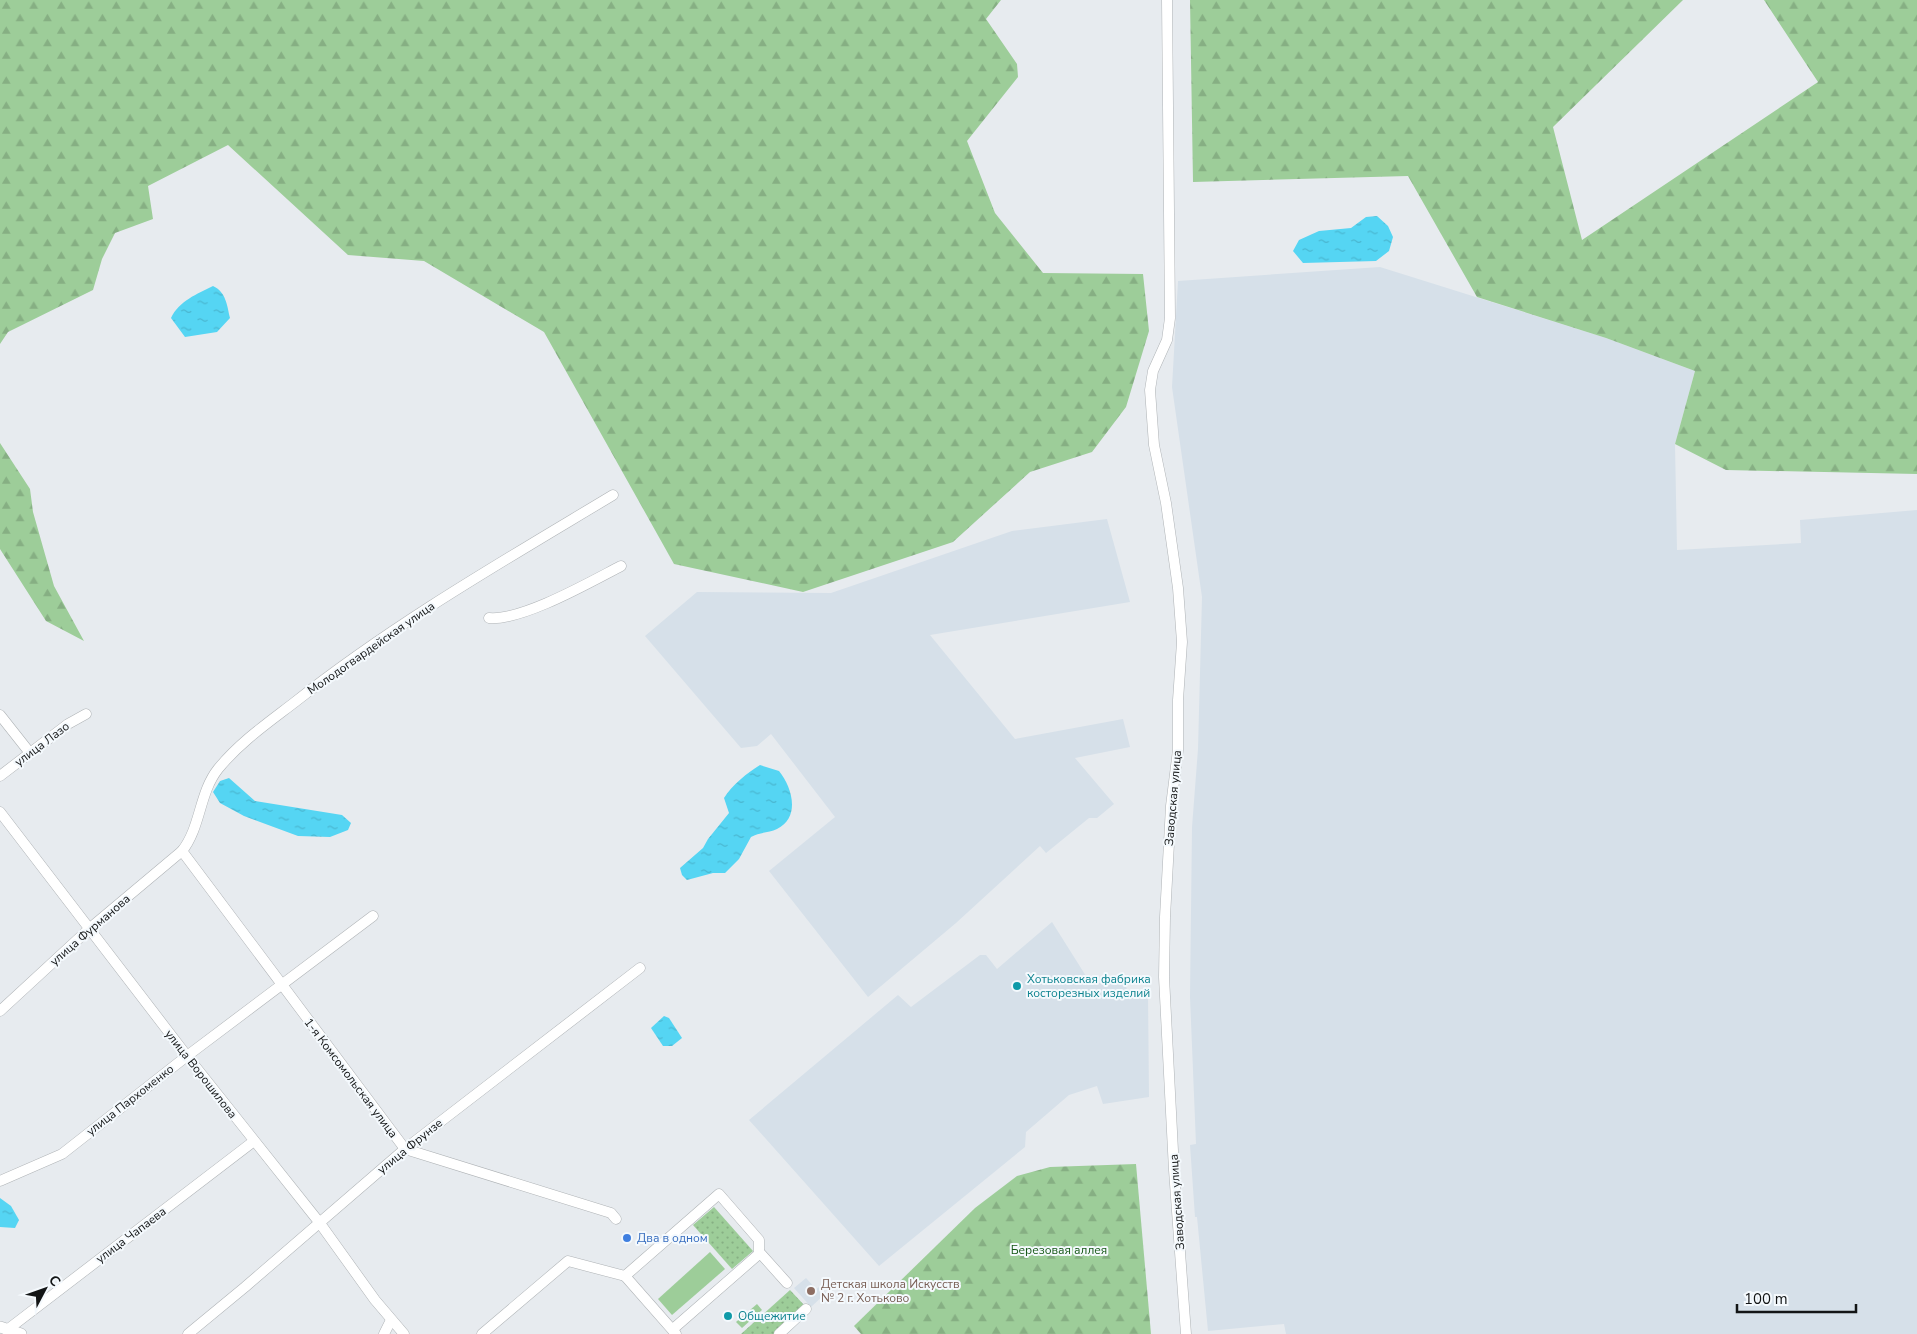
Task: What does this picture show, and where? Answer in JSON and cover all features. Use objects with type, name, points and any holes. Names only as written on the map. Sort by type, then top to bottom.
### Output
[{"type":"street","name":"Заводская улица","points":[[1167,0],[1169,329],[1167,340],[1154,371],[1150,390],[1154,445],[1166,503],[1178,588],[1182,642],[1178,750],[1171,806],[1164,977],[1174,1170],[1186,1334]]},
{"type":"street","name":"Молодогвардейская улица","points":[[182,852],[191,838],[208,785],[217,770],[245,742],[306,693],[416,614],[613,495]]},
{"type":"street","points":[[489,618],[510,617],[570,592],[621,566]]},
{"type":"street","name":"улица Лазо","points":[[0,776],[68,724],[86,714]]},
{"type":"street","points":[[0,715],[30,753]]},
{"type":"street","name":"улица Ворошилова","points":[[0,812],[254,1141],[319,1222],[375,1300],[404,1334]]},
{"type":"street","name":"улица Фурманова","points":[[0,1010],[90,929],[182,852]]},
{"type":"street","name":"1-я Комсомольская улица","points":[[182,852],[405,1149],[610,1213],[616,1219]]},
{"type":"street","name":"улица Пархоменко","points":[[0,1182],[62,1154],[373,916]]},
{"type":"street","name":"улица Фрунзе","points":[[188,1334],[405,1149],[640,968]]},
{"type":"street","name":"улица Чапаева","points":[[11,1331],[254,1141]]},
{"type":"street","points":[[482,1334],[568,1261],[625,1276],[675,1332],[759,1254],[759,1240],[719,1194],[625,1276]]},
{"type":"street","points":[[759,1254],[787,1283]]},
{"type":"street","points":[[779,1334],[806,1309]]},
{"type":"street","points":[[384,1334],[392,1320]]},
{"type":"shaded area","points":[[1380,267],[1606,338],[1695,371],[1675,444],[1677,550],[1801,543],[1800,520],[1917,510],[1917,1334],[1286,1334],[1284,1324],[1208,1331],[1197,1217],[1195,1217],[1190,1145],[1196,1144],[1190,997],[1192,827],[1198,749],[1202,597],[1172,387],[1178,281]]},
{"type":"shaded area","points":[[1107,519],[1130,602],[930,635],[1015,739],[1123,719],[1130,747],[1075,758],[1114,804],[1097,818],[1089,818],[1046,853],[1040,846],[956,923],[868,997],[769,871],[835,817],[771,734],[757,746],[741,748],[645,636],[697,592],[831,593],[1012,531]]},
{"type":"shaded area","points":[[1052,922],[1091,984],[1125,980],[1128,995],[1148,993],[1149,1097],[1103,1104],[1097,1086],[1069,1095],[1026,1132],[1025,1147],[879,1266],[749,1120],[898,995],[911,1007],[980,955],[986,955],[997,969]]},
{"type":"shaded area","name":"Детская школа Искусств № 2 г. Хотьково","points":[[806,1278],[816,1289],[821,1286],[826,1293],[811,1307],[794,1288]]},
{"type":"green space","points":[[0,0],[1001,0],[986,19],[1017,64],[1018,77],[967,141],[995,213],[1043,273],[1143,274],[1149,331],[1126,407],[1092,452],[1030,472],[953,542],[803,592],[674,564],[544,332],[424,261],[348,255],[228,145],[148,186],[153,219],[115,233],[102,259],[93,290],[8,332],[0,344]]},
{"type":"green space","points":[[1190,0],[1683,0],[1553,127],[1582,240],[1818,82],[1764,0],[1917,0],[1917,474],[1726,470],[1675,444],[1695,371],[1606,338],[1477,297],[1408,176],[1193,182]]},
{"type":"green space","points":[[0,443],[30,489],[33,512],[54,586],[84,641],[46,621],[0,549]]},
{"type":"green space","name":"Березовая аллея","points":[[1136,1164],[1151,1334],[861,1334],[854,1326],[975,1208],[1017,1176],[1050,1167]]},
{"type":"green space","points":[[714,1207],[753,1251],[732,1269],[693,1225]]},
{"type":"green space","points":[[710,1252],[725,1269],[672,1315],[658,1299]]},
{"type":"green space","points":[[790,1290],[805,1306],[774,1334],[741,1334]]},
{"type":"green space","points":[[757,1304],[762,1310],[742,1328],[736,1322]]},
{"type":"water","points":[[1377,216],[1388,226],[1393,237],[1389,251],[1376,261],[1303,263],[1293,251],[1299,240],[1319,231],[1351,228],[1366,217]]},
{"type":"water","points":[[213,286],[223,295],[230,318],[217,332],[185,337],[171,318],[174,312],[195,295]]},
{"type":"water","points":[[760,765],[779,771],[788,785],[792,810],[785,824],[777,829],[751,837],[739,859],[725,873],[713,873],[687,880],[682,875],[680,868],[703,848],[729,813],[724,798],[731,788]]},
{"type":"water","points":[[229,778],[255,801],[342,815],[351,823],[348,830],[330,837],[298,836],[244,816],[220,803],[213,792],[220,781]]},
{"type":"water","points":[[664,1016],[669,1018],[682,1038],[672,1046],[663,1046],[651,1028]]},
{"type":"water","points":[[0,1198],[11,1206],[19,1220],[15,1228],[0,1227]]},
{"type":"place","name":"Хотьковская фабрика косторезных изделий","points":[[1017,986]]},
{"type":"place","name":"Два в одном","points":[[627,1238]]},
{"type":"place","name":"Детская школа Искусств № 2 г. Хотьково","points":[[811,1291]]},
{"type":"place","name":"Общежитие","points":[[728,1316]]}]
